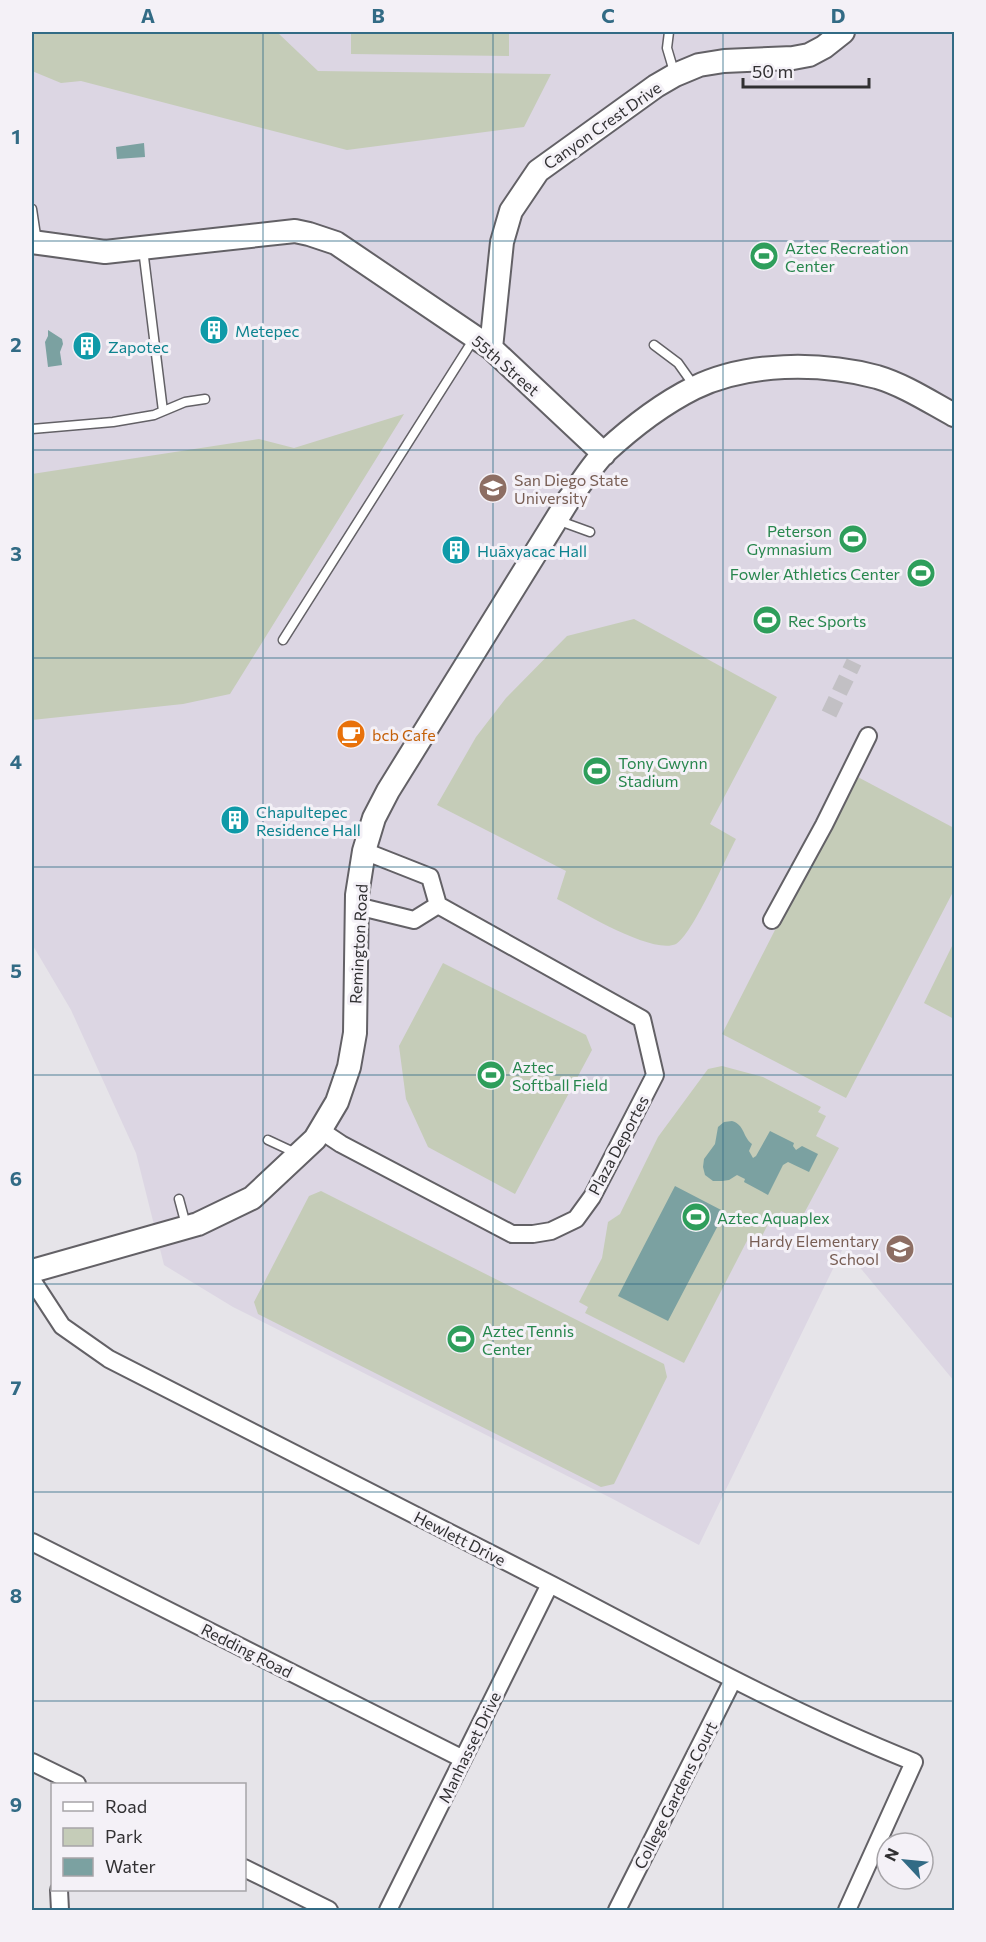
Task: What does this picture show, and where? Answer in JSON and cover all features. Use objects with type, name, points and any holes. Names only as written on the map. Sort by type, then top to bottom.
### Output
[{"type":"street","name":"Canyon Crest Drive","points":[[483,343],[502,243],[511,211],[538,171],[647,92],[675,75],[699,65],[724,61],[793,58],[808,55],[824,47],[843,32]]},
{"type":"street","name":"55th Street","points":[[34,242],[105,252],[295,231],[336,243],[483,343],[604,454]]},
{"type":"street","points":[[604,454],[644,419],[695,388],[722,378],[766,369],[818,367],[879,378],[954,415]]},
{"type":"street","name":"Remington Road","points":[[32,1271],[198,1224],[252,1198],[315,1138],[337,1102],[349,1067],[353,1044],[357,906],[364,850],[374,817],[569,499],[604,454]]},
{"type":"street","points":[[772,920],[824,825],[868,736]]},
{"type":"street","points":[[357,906],[414,920],[438,905],[430,877],[364,850]]},
{"type":"street","name":"Plaza Deportes","points":[[320,1130],[341,1144],[512,1234],[551,1231],[576,1219],[592,1197],[655,1075],[642,1019],[438,905]]},
{"type":"street","name":"Hewlett Drive","points":[[32,1280],[62,1326],[109,1359],[733,1680],[856,1739],[914,1762],[847,1911]]},
{"type":"street","name":"Redding Road","points":[[32,1542],[463,1759]]},
{"type":"street","name":"Manhasset Drive","points":[[388,1911],[550,1584]]},
{"type":"street","name":"College Gardens Court","points":[[617,1911],[733,1680]]},
{"type":"street","points":[[32,1762],[73,1783]]},
{"type":"street","points":[[246,1869],[329,1911]]},
{"type":"street","points":[[59,1891],[60,1911]]},
{"type":"lane","points":[[669,32],[667,48],[675,75]]},
{"type":"lane","points":[[32,209],[34,242]]},
{"type":"lane","points":[[143,248],[163,411]]},
{"type":"lane","points":[[283,640],[483,343]]},
{"type":"lane","points":[[654,345],[678,363],[695,388]]},
{"type":"lane","points":[[32,429],[113,422],[154,415],[185,402],[206,399]]},
{"type":"lane","points":[[557,520],[590,532]]},
{"type":"lane","points":[[268,1140],[299,1154]]},
{"type":"lane","points":[[179,1199],[186,1228]]},
{"type":"shaded area","name":"San Diego State University","points":[[32,32],[954,32],[954,1381],[844,1246],[699,1545],[613,1499],[233,1307],[164,1265],[136,1153],[71,1010],[32,944]]},
{"type":"green space","points":[[32,32],[270,32],[278,33],[318,71],[551,74],[524,127],[347,150],[81,81],[61,83],[32,71]]},
{"type":"green space","points":[[351,32],[509,32],[509,56],[351,54]]},
{"type":"green space","points":[[404,414],[230,694],[183,704],[32,720],[32,474],[259,439],[294,448]]},
{"type":"green space","name":"Tony Gwynn Stadium","points":[[634,619],[777,697],[710,824],[736,839],[691,927],[676,944],[665,946],[634,938],[557,899],[566,871],[437,805],[476,737],[506,698],[567,636]]},
{"type":"green space","points":[[854,775],[954,828],[954,890],[846,1098],[722,1034]]},
{"type":"green space","points":[[954,942],[954,1019],[924,1003]]},
{"type":"green space","name":"Aztec Softball Field","points":[[443,963],[586,1035],[592,1050],[515,1194],[428,1147],[406,1099],[399,1046]]},
{"type":"green space","name":"Aztec Aquaplex","points":[[722,1066],[763,1077],[821,1107],[818,1112],[826,1116],[816,1136],[839,1148],[800,1221],[781,1211],[774,1225],[769,1222],[761,1238],[751,1233],[684,1363],[585,1313],[588,1307],[579,1302],[602,1258],[608,1222],[620,1214],[658,1137],[708,1069]]},
{"type":"green space","name":"Aztec Tennis Center","points":[[321,1191],[664,1364],[667,1377],[614,1484],[601,1487],[258,1314],[254,1302],[309,1196]]},
{"type":"water","points":[[144,143],[145,157],[117,159],[116,147]]},
{"type":"water","points":[[48,330],[62,339],[60,352],[62,365],[48,367],[45,342]]},
{"type":"water","points":[[732,1121],[739,1125],[752,1144],[749,1151],[753,1158],[770,1131],[794,1143],[796,1150],[802,1146],[818,1154],[809,1172],[788,1162],[783,1165],[768,1195],[744,1182],[745,1179],[737,1175],[729,1180],[713,1181],[705,1175],[704,1159],[715,1144],[718,1127],[724,1122]]},
{"type":"water","points":[[675,1186],[725,1212],[668,1321],[618,1296]]},
{"type":"tunnel","points":[[829,714],[854,662]]},
{"type":"place","name":"Aztec Recreation Center","points":[[764,256]]},
{"type":"place","name":"Metepec","points":[[214,330]]},
{"type":"place","name":"Zapotec","points":[[87,346]]},
{"type":"place","name":"San Diego State University","points":[[493,488]]},
{"type":"place","name":"Peterson Gymnasium","points":[[853,539]]},
{"type":"place","name":"Huāxyacac Hall","points":[[456,550]]},
{"type":"place","name":"Fowler Athletics Center","points":[[921,573]]},
{"type":"place","name":"Rec Sports","points":[[767,620]]},
{"type":"place","name":"bcb Cafe","points":[[351,734]]},
{"type":"place","name":"Tony Gwynn Stadium","points":[[597,771]]},
{"type":"place","name":"Chapultepec Residence Hall","points":[[235,820]]},
{"type":"place","name":"Aztec Softball Field","points":[[491,1075]]},
{"type":"place","name":"Aztec Aquaplex","points":[[696,1217]]},
{"type":"place","name":"Hardy Elementary School","points":[[900,1249]]},
{"type":"place","name":"Aztec Tennis Center","points":[[461,1339]]}]
